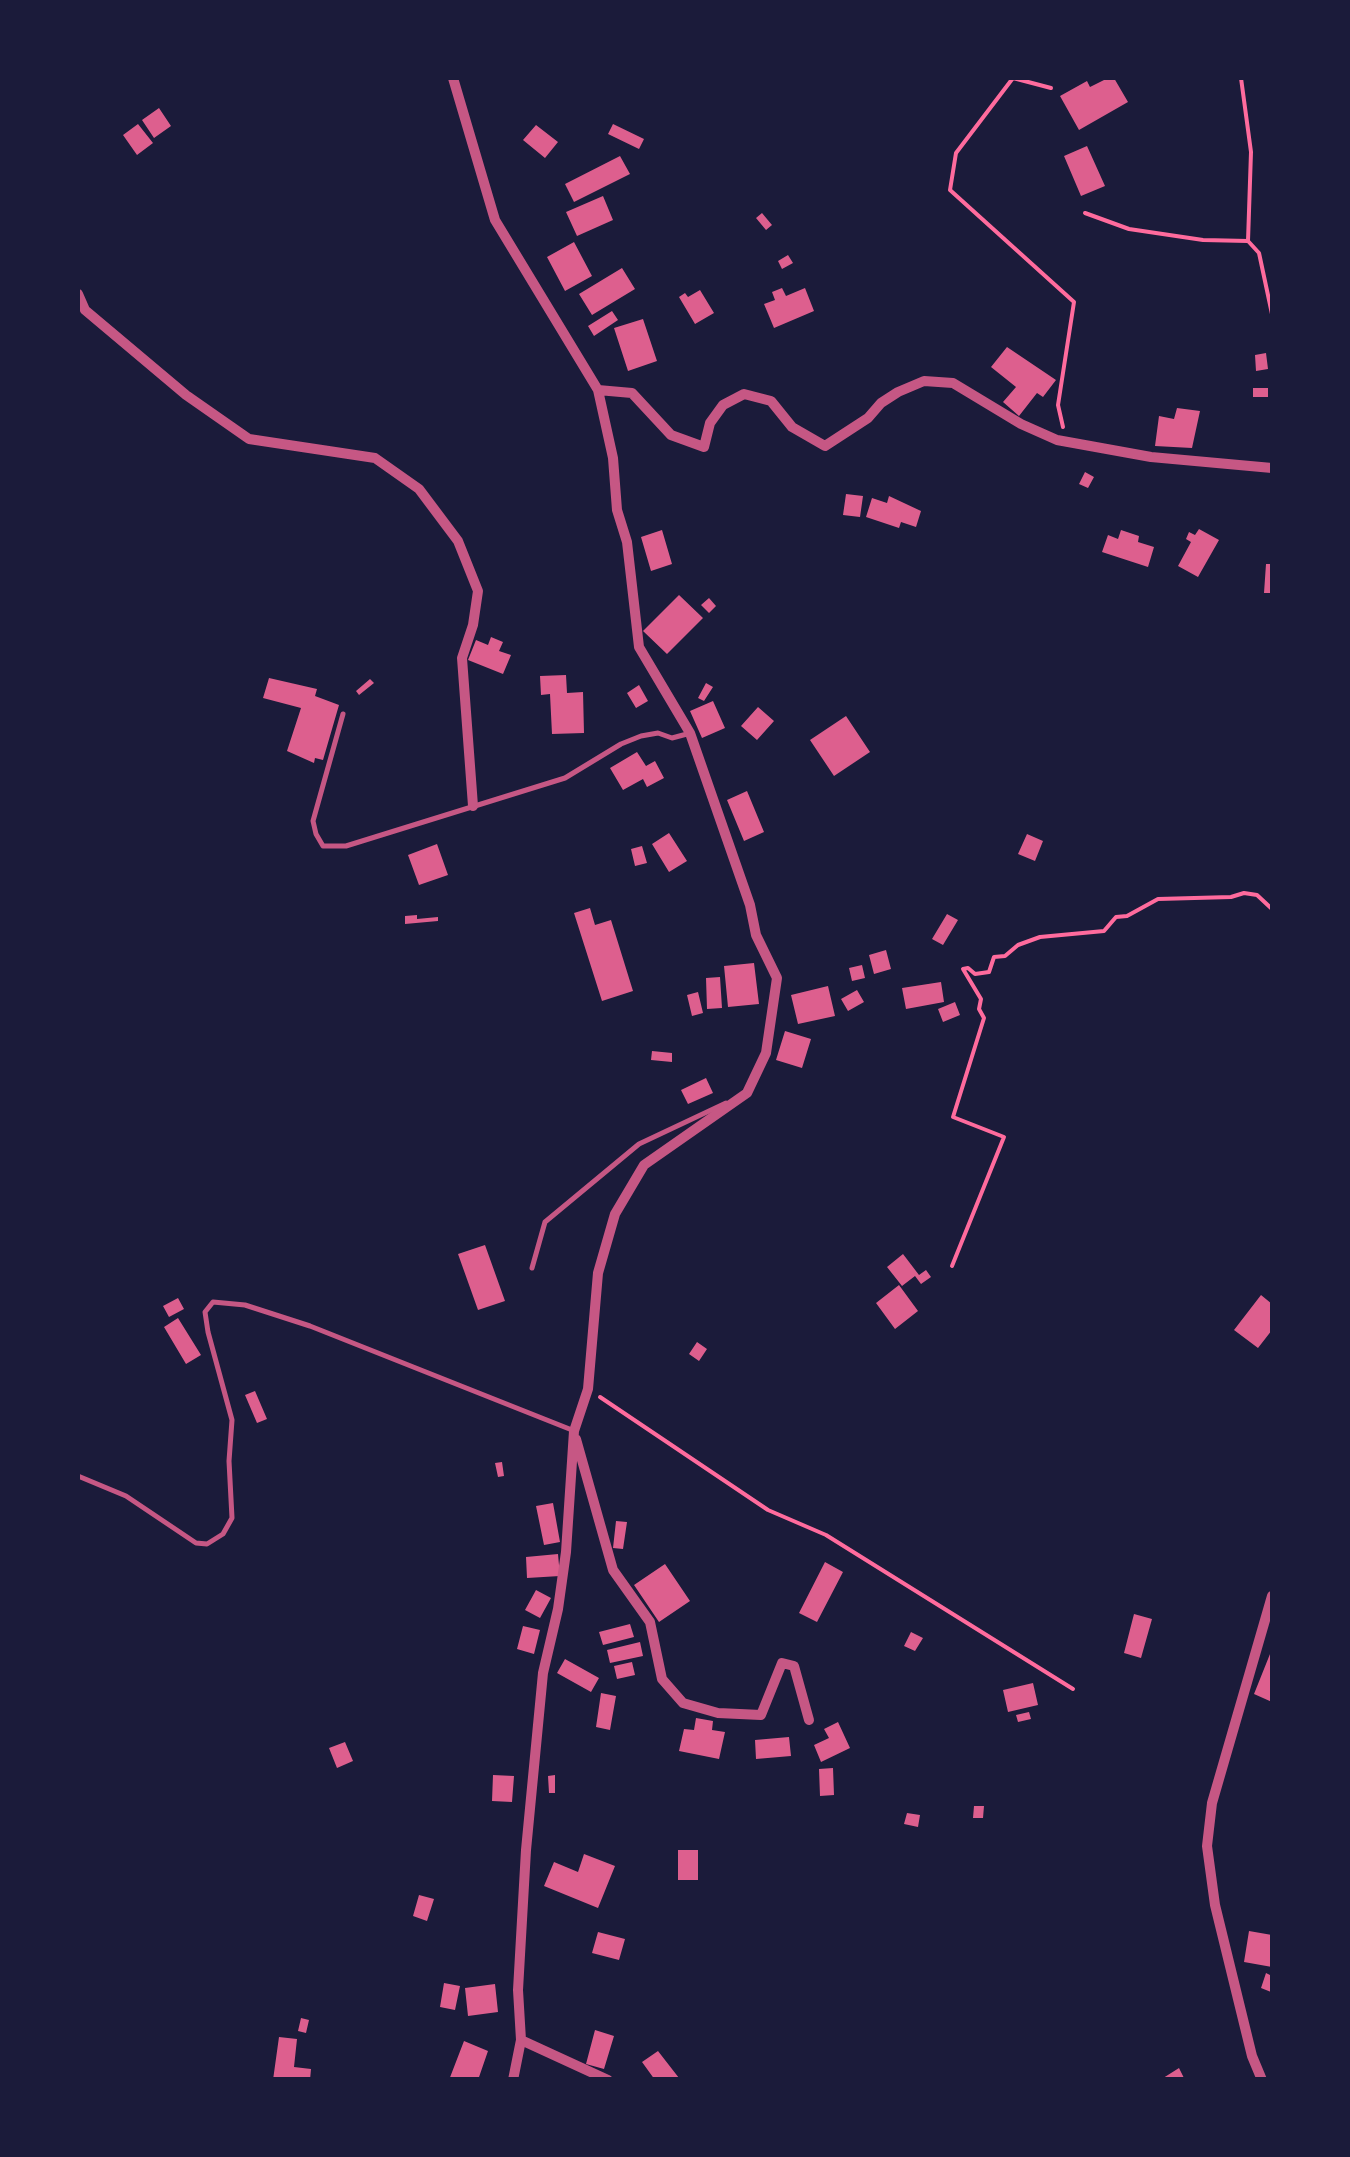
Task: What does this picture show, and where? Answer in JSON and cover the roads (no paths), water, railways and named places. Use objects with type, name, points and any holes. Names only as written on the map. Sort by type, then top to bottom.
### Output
[{"type":"street","points":[[453,78],[496,220],[598,390],[627,542],[638,647],[690,733],[750,905],[756,935],[777,978],[766,1053],[747,1092],[644,1165],[615,1214],[598,1273],[588,1389],[574,1431],[566,1552],[543,1672],[526,1850],[518,1990],[521,2040],[513,2080]]},
{"type":"street","points":[[78,294],[86,310],[186,395],[249,439],[375,458],[419,489],[458,540],[478,591],[473,625],[462,658],[473,806]]},
{"type":"street","points":[[598,390],[632,394],[670,435],[704,446],[710,423],[723,405],[744,394],[771,401],[792,426],[825,446],[868,418],[898,392],[924,381],[953,383],[1021,424],[1066,441],[1151,456],[1272,468]]},
{"type":"street","points":[[574,1431],[613,1570],[650,1622],[662,1679],[683,1703],[718,1713],[761,1715],[782,1663],[794,1666],[809,1720]]},
{"type":"street","points":[[1262,2080],[1252,2056],[1216,1905],[1208,1846],[1212,1803],[1272,1596]]},
{"type":"street","points":[[521,2040],[608,2080]]},
{"type":"lane","points":[[343,714],[313,822],[323,846],[346,846],[566,778],[621,744],[642,736],[658,734],[672,738],[690,733]]},
{"type":"lane","points":[[532,1268],[545,1222],[639,1144],[747,1092]]},
{"type":"lane","points":[[78,1476],[126,1496],[196,1543],[207,1544],[224,1534],[232,1518],[232,1420],[208,1332],[205,1312],[213,1302],[245,1306],[310,1326],[574,1431]]}]
